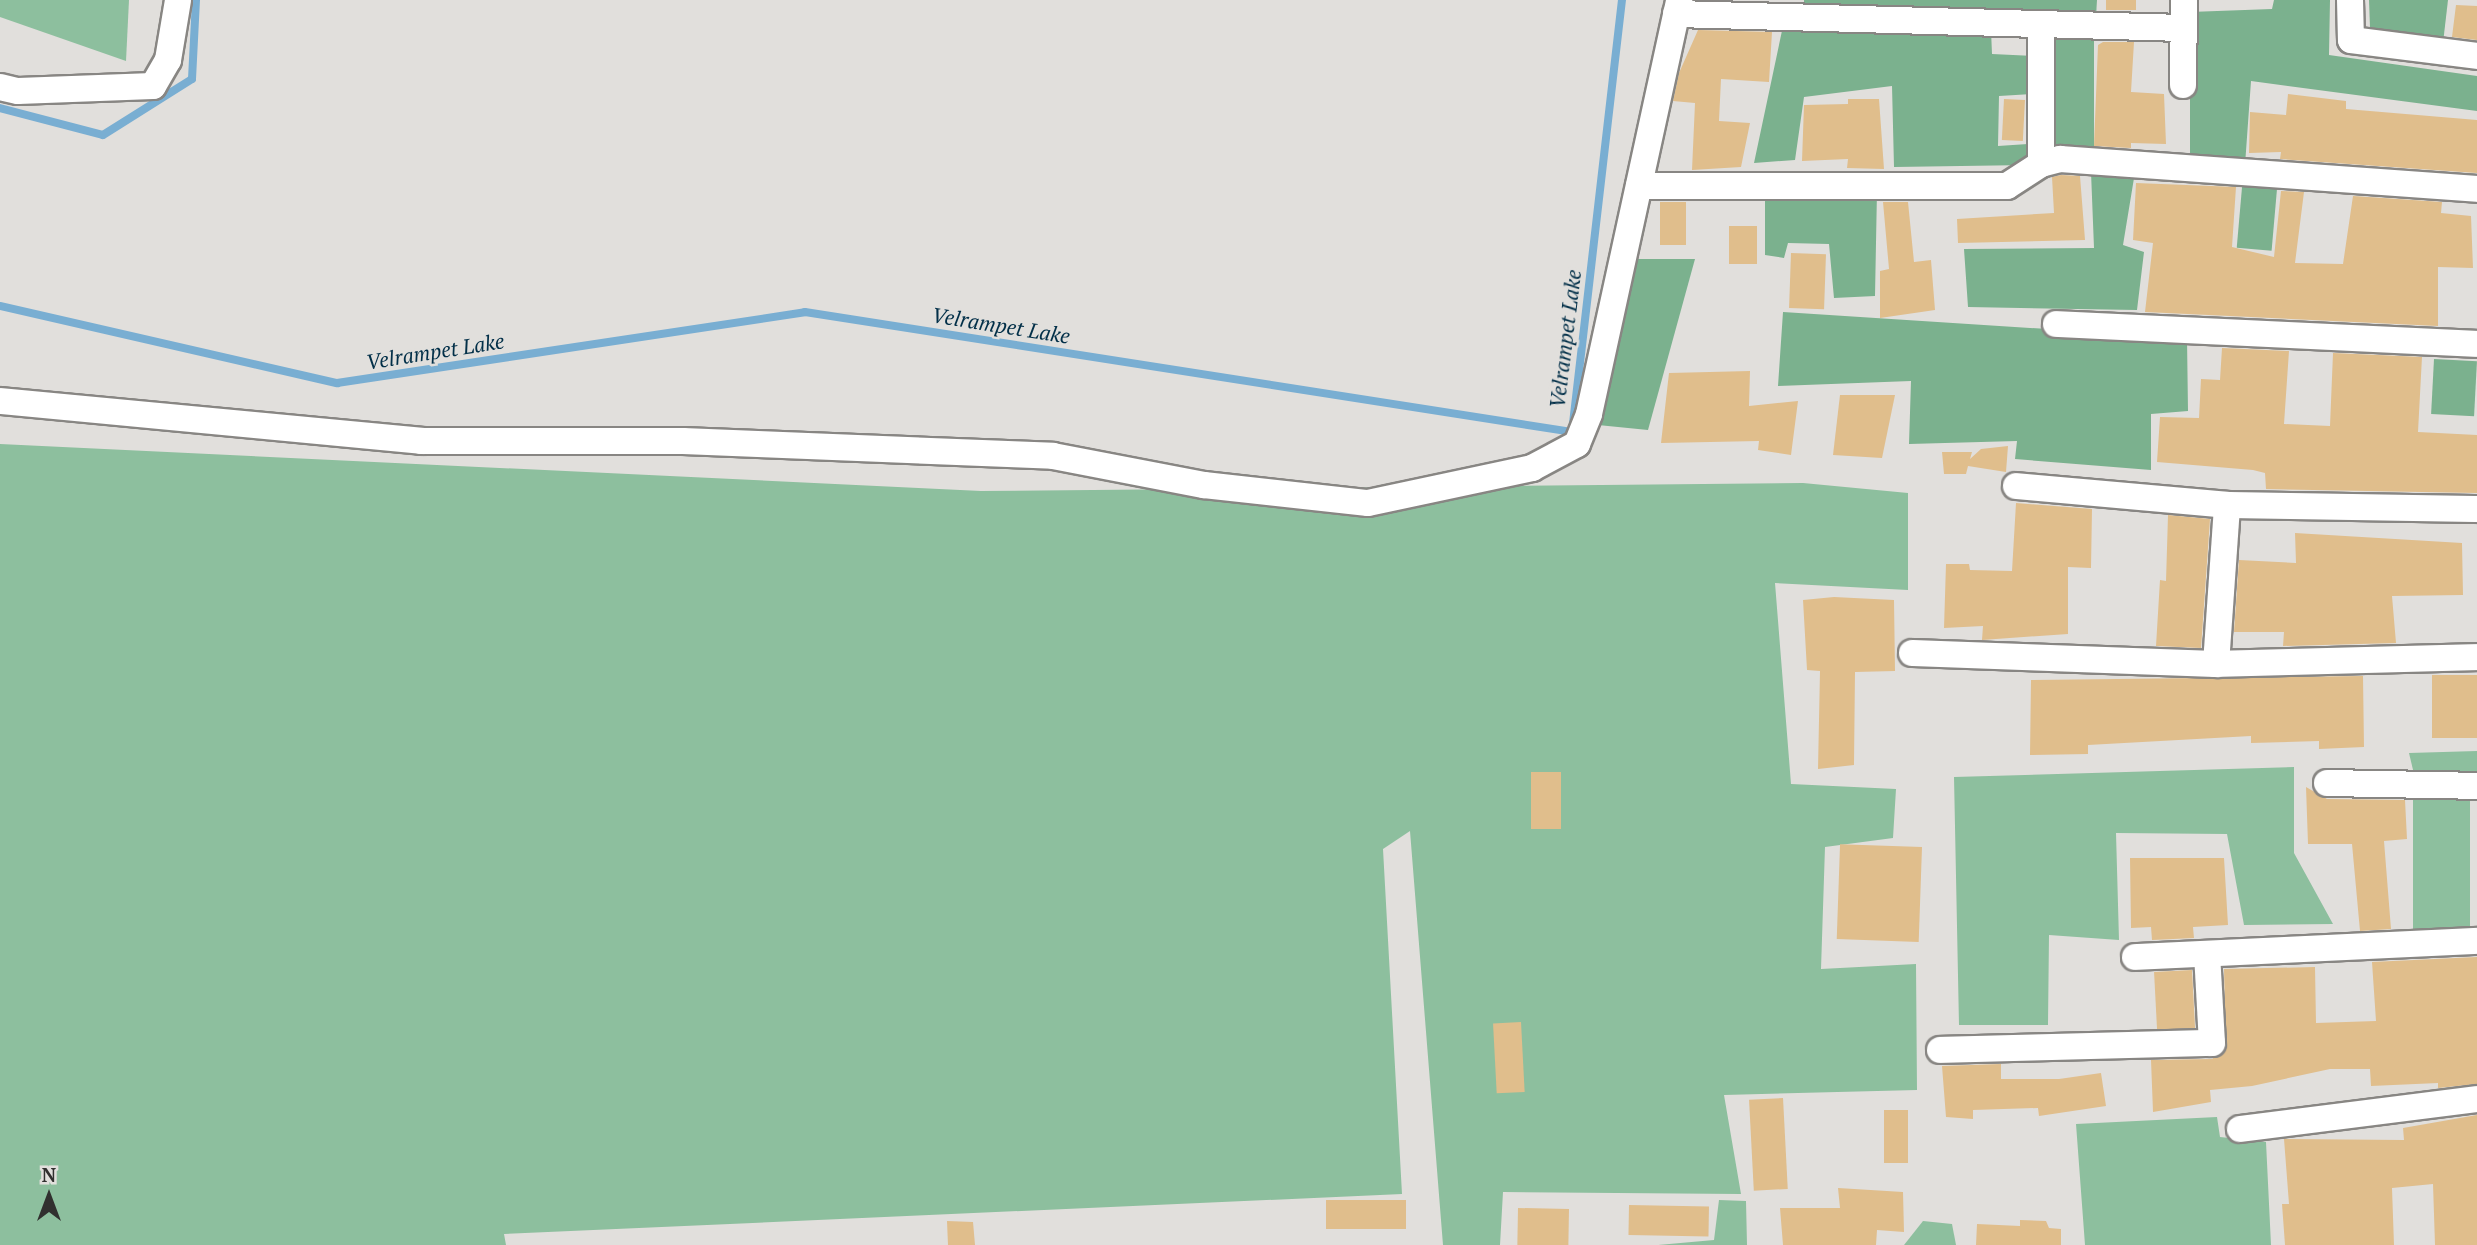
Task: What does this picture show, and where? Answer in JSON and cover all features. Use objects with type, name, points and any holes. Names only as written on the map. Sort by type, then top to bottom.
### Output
[{"type":"street","points":[[0,87],[18,91],[153,86],[168,60],[178,0]]},
{"type":"street","points":[[2183,85],[2184,0]]},
{"type":"street","points":[[2350,0],[2351,40],[2477,56]]},
{"type":"street","points":[[0,401],[421,441],[683,441],[1053,456],[1204,485],[1368,503],[1532,468],[1577,444],[1589,414],[1678,7],[2182,29]]},
{"type":"street","points":[[2040,164],[2041,24]]},
{"type":"street","points":[[1639,186],[2007,186],[2040,164],[2060,159],[2477,189]]},
{"type":"street","points":[[2056,324],[2477,344]]},
{"type":"street","points":[[2016,486],[2227,505],[2477,509]]},
{"type":"street","points":[[2216,664],[2227,505]]},
{"type":"street","points":[[1912,653],[2216,664],[2477,657]]},
{"type":"street","points":[[2327,783],[2477,786]]},
{"type":"street","points":[[2135,957],[2477,941]]},
{"type":"street","points":[[1940,1050],[2212,1043],[2207,954]]},
{"type":"street","points":[[2240,1129],[2477,1098]]},
{"type":"green space","points":[[0,0],[129,0],[126,61],[0,17]]},
{"type":"green space","points":[[1804,0],[2097,0],[2096,17],[1804,5]]},
{"type":"green space","points":[[2274,0],[2330,0],[2329,55],[2477,76],[2477,111],[2251,81],[2245,165],[2190,159],[2190,12],[2272,9]]},
{"type":"green space","points":[[2369,0],[2448,0],[2443,43],[2370,27]]},
{"type":"green space","points":[[1783,26],[1991,30],[1992,54],[2034,56],[2032,94],[1999,96],[1998,146],[2028,144],[2028,165],[1894,167],[1892,86],[1804,97],[1795,160],[1754,163]]},
{"type":"green space","points":[[2047,31],[2094,31],[2094,148],[2047,148]]},
{"type":"green space","points":[[2091,172],[2135,172],[2123,245],[2144,252],[2137,310],[1968,307],[1964,249],[2094,248]]},
{"type":"green space","points":[[2243,176],[2278,179],[2272,251],[2237,248]]},
{"type":"green space","points":[[1877,191],[1875,296],[1834,298],[1829,244],[1788,243],[1784,258],[1765,255],[1765,193]]},
{"type":"green space","points":[[1634,259],[1695,259],[1648,430],[1598,425]]},
{"type":"green space","points":[[1783,312],[2187,338],[2188,411],[2151,414],[2151,470],[2015,459],[2017,441],[1909,444],[1911,381],[1778,386]]},
{"type":"green space","points":[[2434,359],[2477,361],[2474,416],[2431,414]]},
{"type":"green space","points":[[0,444],[981,491],[1803,483],[1908,493],[1908,590],[1775,583],[1791,784],[1896,789],[1893,838],[1825,847],[1821,969],[1916,964],[1917,1090],[1724,1095],[1741,1194],[1503,1192],[1500,1245],[1443,1245],[1410,831],[1383,849],[1402,1194],[504,1234],[506,1245],[0,1245]]},
{"type":"green space","points":[[2477,751],[2477,777],[2414,774],[2409,753]]},
{"type":"green space","points":[[2294,767],[2294,853],[2333,924],[2244,925],[2227,834],[2116,833],[2119,940],[2049,935],[2048,1025],[1959,1025],[1954,777]]},
{"type":"green space","points":[[2413,795],[2470,795],[2470,930],[2413,930]]},
{"type":"green space","points":[[2217,1117],[2220,1137],[2266,1142],[2271,1245],[2085,1245],[2076,1124]]},
{"type":"green space","points":[[1719,1200],[1746,1201],[1747,1245],[1658,1245],[1714,1240]]},
{"type":"green space","points":[[1923,1221],[1952,1224],[1956,1245],[1904,1245]]},
{"type":"building","points":[[2106,0],[2136,0],[2136,10],[2106,10]]},
{"type":"building","points":[[2456,5],[2477,6],[2477,40],[2452,37]]},
{"type":"building","points":[[1698,30],[1772,32],[1769,82],[1721,79],[1719,121],[1750,123],[1741,167],[1692,170],[1695,103],[1673,101],[1679,73]]},
{"type":"building","points":[[2103,42],[2134,42],[2131,92],[2164,94],[2166,144],[2131,143],[2131,148],[2094,146],[2098,45]]},
{"type":"building","points":[[2288,94],[2346,101],[2346,109],[2477,120],[2477,173],[2280,159],[2281,152],[2249,153],[2250,112],[2286,115]]},
{"type":"building","points":[[1848,99],[1879,99],[1884,169],[1847,168],[1848,159],[1802,161],[1804,105],[1848,104]]},
{"type":"building","points":[[2004,99],[2025,100],[2023,141],[2002,140]]},
{"type":"building","points":[[2080,176],[2085,240],[1958,243],[1957,219],[2054,213],[2052,177]]},
{"type":"building","points":[[2136,183],[2236,187],[2232,247],[2274,257],[2281,191],[2304,192],[2295,263],[2343,264],[2353,196],[2442,202],[2441,213],[2471,216],[2473,268],[2438,267],[2438,326],[2145,312],[2153,243],[2133,240]]},
{"type":"building","points":[[1660,202],[1686,202],[1686,245],[1660,245]]},
{"type":"building","points":[[1883,202],[1908,202],[1914,262],[1931,260],[1935,310],[1880,318],[1880,271],[1889,269]]},
{"type":"building","points":[[1729,226],[1757,226],[1757,264],[1729,264]]},
{"type":"building","points":[[1791,253],[1826,254],[1824,309],[1789,308]]},
{"type":"building","points":[[2222,348],[2289,351],[2284,424],[2330,426],[2333,353],[2422,357],[2418,432],[2477,435],[2477,493],[2266,489],[2265,473],[2253,470],[2157,462],[2160,417],[2199,418],[2201,379],[2220,380]]},
{"type":"building","points":[[1750,371],[1749,406],[1798,401],[1791,455],[1758,450],[1759,441],[1661,443],[1669,373]]},
{"type":"building","points":[[1840,395],[1895,395],[1882,458],[1833,455]]},
{"type":"building","points":[[2008,446],[2006,472],[1968,466],[1966,474],[1944,474],[1942,452],[1972,452],[1970,459],[1981,449]]},
{"type":"building","points":[[2016,503],[2092,509],[2091,568],[2068,567],[2068,634],[1982,640],[1983,626],[1944,628],[1946,564],[1969,564],[1970,570],[2012,571]]},
{"type":"building","points":[[2168,515],[2210,519],[2201,648],[2156,646],[2160,580],[2166,581]]},
{"type":"building","points":[[2295,533],[2462,543],[2463,595],[2392,596],[2396,643],[2283,646],[2284,632],[2234,632],[2239,560],[2296,563]]},
{"type":"building","points":[[1834,597],[1894,600],[1895,671],[1855,672],[1854,765],[1818,769],[1820,671],[1807,670],[1803,600]]},
{"type":"building","points":[[2432,675],[2477,675],[2477,738],[2432,738]]},
{"type":"building","points":[[2363,676],[2364,747],[2319,749],[2319,741],[2251,743],[2251,736],[2088,745],[2088,754],[2030,755],[2031,680]]},
{"type":"building","points":[[1531,772],[1561,772],[1561,829],[1531,829]]},
{"type":"building","points":[[2306,787],[2327,799],[2405,800],[2407,839],[2384,841],[2391,929],[2360,931],[2352,844],[2308,844]]},
{"type":"building","points":[[1840,844],[1922,847],[1919,942],[1837,939]]},
{"type":"building","points":[[2130,858],[2224,858],[2228,925],[2193,927],[2194,938],[2152,940],[2151,927],[2131,928]]},
{"type":"building","points":[[2477,957],[2477,1084],[2438,1088],[2438,1083],[2371,1086],[2370,1069],[2330,1069],[2252,1086],[2210,1090],[2211,1102],[2153,1112],[2151,1060],[2212,1059],[2226,1050],[2224,969],[2315,967],[2316,1023],[2376,1021],[2372,962]]},
{"type":"building","points":[[2192,970],[2195,1028],[2157,1030],[2154,972]]},
{"type":"building","points":[[1521,1022],[1525,1092],[1497,1093],[1493,1023]]},
{"type":"building","points":[[2001,1064],[2001,1079],[2059,1079],[2101,1073],[2106,1106],[2039,1116],[2038,1108],[1973,1110],[1973,1119],[1946,1117],[1942,1066]]},
{"type":"building","points":[[1783,1098],[1788,1189],[1754,1191],[1749,1100]]},
{"type":"building","points":[[1884,1110],[1908,1110],[1908,1163],[1884,1163]]},
{"type":"building","points":[[2477,1115],[2477,1245],[2435,1245],[2433,1184],[2392,1188],[2394,1245],[2285,1245],[2282,1204],[2289,1204],[2284,1139],[2404,1140],[2403,1128]]},
{"type":"building","points":[[1838,1188],[1903,1192],[1904,1232],[1877,1230],[1876,1245],[1783,1245],[1780,1208],[1840,1208]]},
{"type":"building","points":[[1326,1200],[1406,1200],[1406,1229],[1326,1229]]},
{"type":"building","points":[[1629,1205],[1709,1206],[1708,1236],[1628,1235]]},
{"type":"building","points":[[1518,1208],[1569,1209],[1568,1245],[1517,1245]]},
{"type":"building","points":[[2020,1220],[2046,1221],[2049,1228],[2061,1229],[2061,1245],[1976,1245],[1977,1224],[2020,1226]]},
{"type":"building","points":[[947,1221],[973,1222],[975,1245],[948,1245]]},
{"type":"waterway","name":"Velrampet Lake","points":[[0,108],[103,135],[192,79],[196,0]]},
{"type":"waterway","name":"Velrampet Lake","points":[[0,306],[337,383],[805,312],[1572,432],[1622,0]]}]
